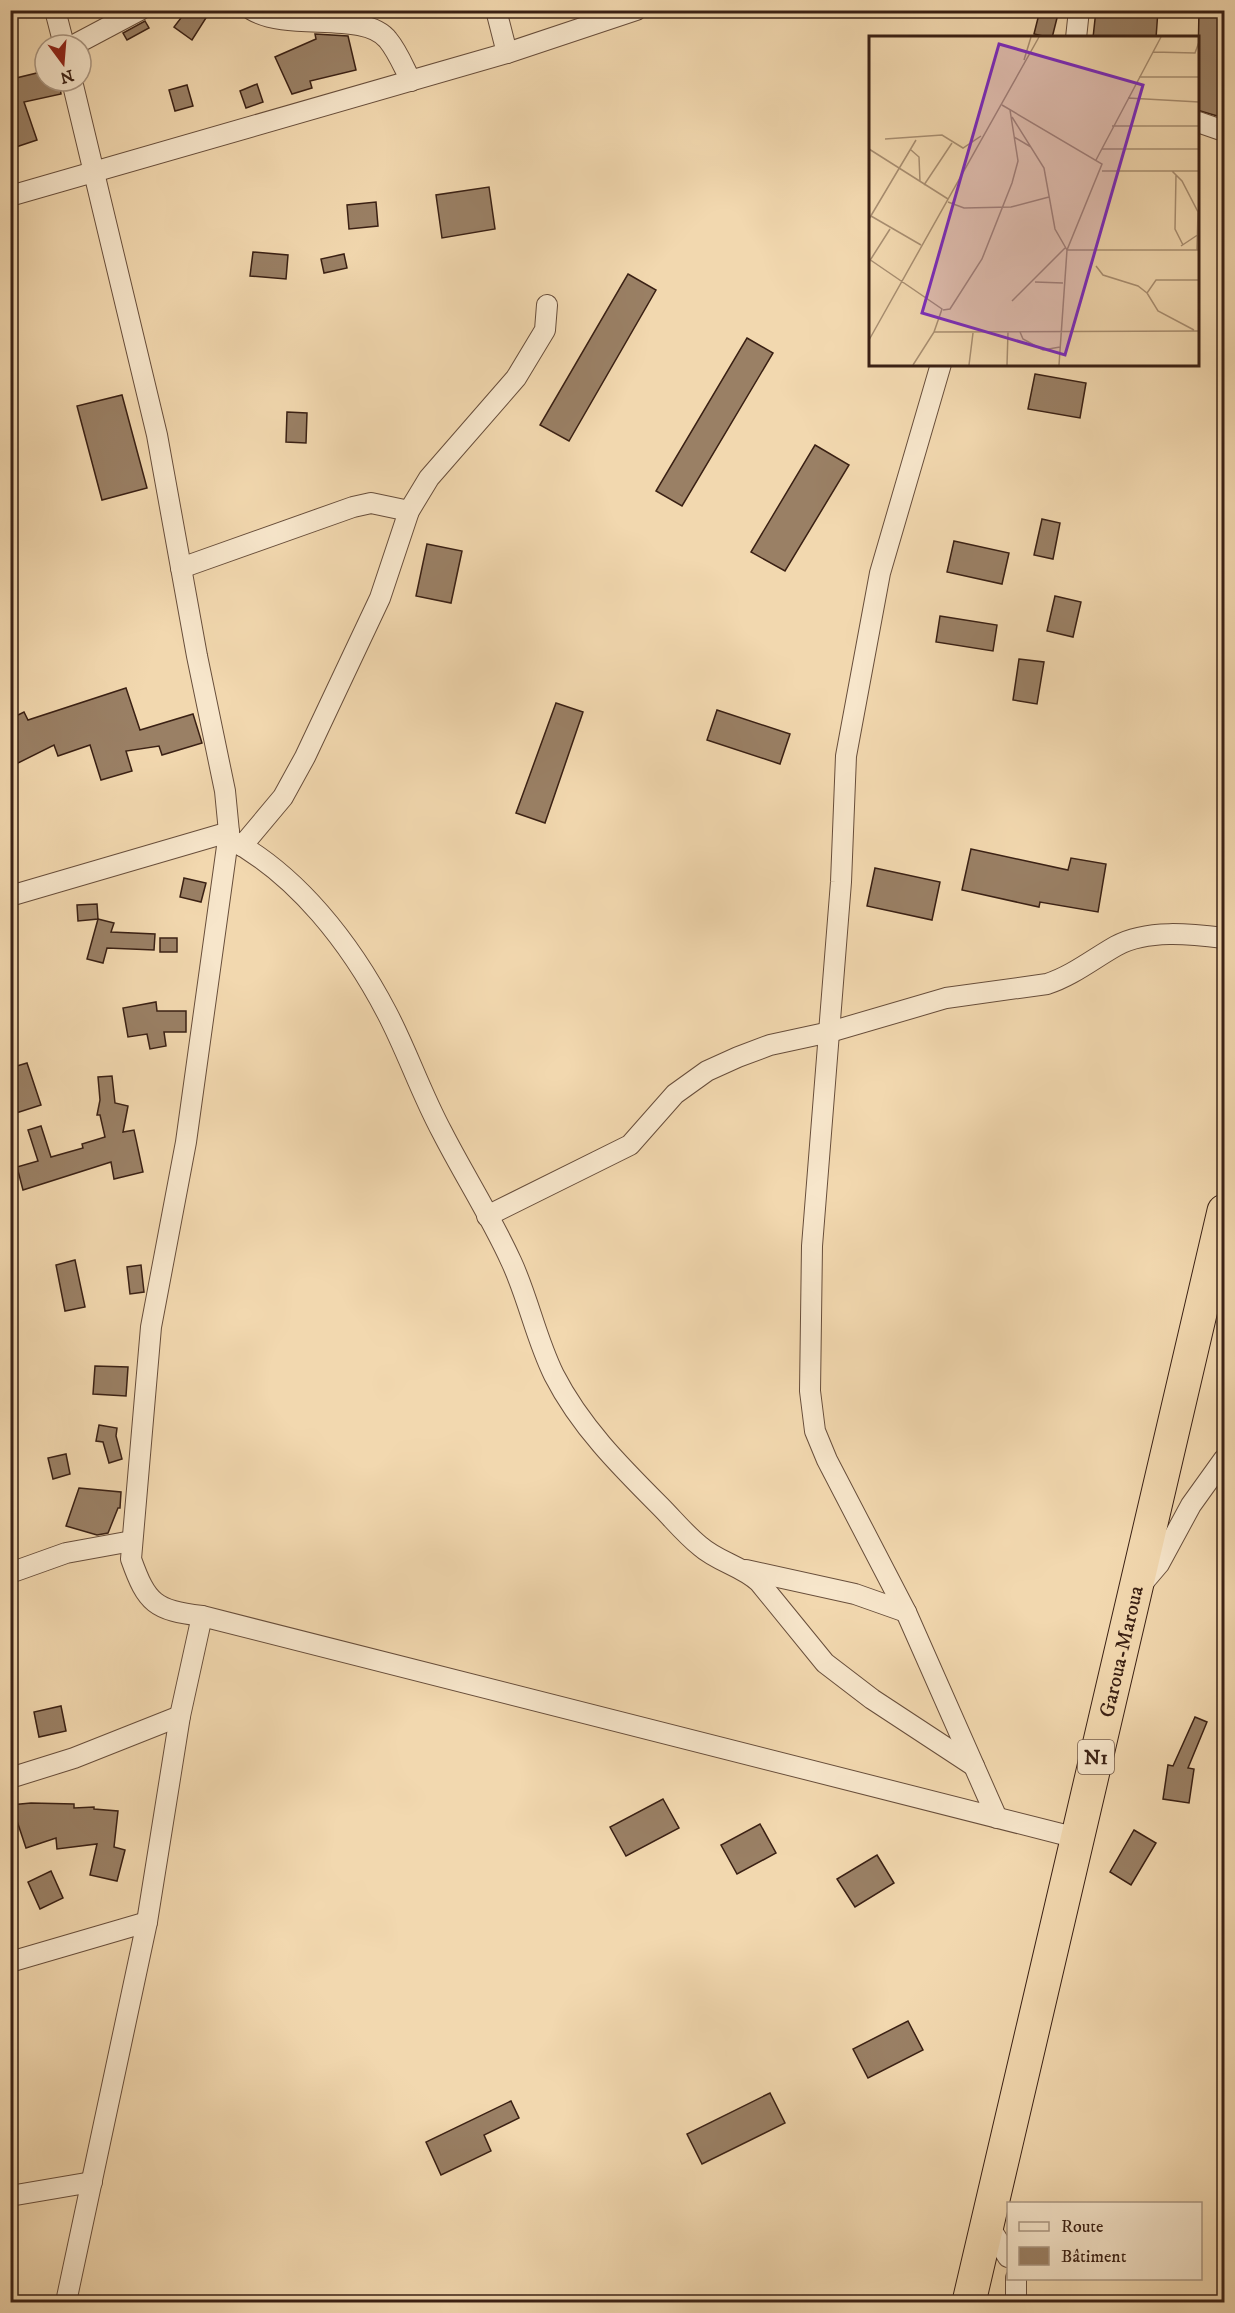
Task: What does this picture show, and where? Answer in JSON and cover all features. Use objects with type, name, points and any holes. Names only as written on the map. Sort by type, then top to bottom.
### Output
[{"type":"highway","name":"Garoua-Maroua","points":[[969,2302],[986,2221],[1224,1211]]},
{"type":"street","points":[[55,10],[60,33]]},
{"type":"street","points":[[93,35],[140,10]]},
{"type":"street","points":[[252,10],[298,22],[363,25],[375,28],[388,39],[411,81]]},
{"type":"street","points":[[496,10],[507,53]]},
{"type":"street","points":[[10,196],[507,53],[636,10]]},
{"type":"street","points":[[1077,36],[1079,10]]},
{"type":"street","points":[[75,93],[157,435],[233,839],[186,1142],[151,1327],[131,1559],[145,1594],[171,1612],[202,1616],[1077,1838]]},
{"type":"street","points":[[1199,124],[1224,131]]},
{"type":"street","points":[[10,896],[233,839],[268,819],[305,757],[380,598],[409,510],[429,478],[516,378],[544,330],[547,305]]},
{"type":"street","points":[[940,366],[880,573],[846,756],[841,882],[812,1246],[812,1412],[815,1431],[827,1460],[906,1612],[997,1818]]},
{"type":"street","points":[[181,568],[353,507],[371,503],[409,510]]},
{"type":"street","points":[[233,839],[256,853],[298,890],[321,916],[366,978],[387,1012],[441,1130],[520,1283],[554,1374],[591,1433],[613,1459],[700,1547],[727,1564],[855,1594],[906,1612]]},
{"type":"street","points":[[487,1216],[630,1145],[675,1094],[707,1071],[770,1045],[830,1032],[946,998],[1047,984],[1064,978],[1118,945],[1139,938],[1195,934],[1224,938]]},
{"type":"street","points":[[1134,1594],[1159,1564],[1191,1505],[1224,1459]]},
{"type":"street","points":[[10,1573],[66,1553],[132,1541]]},
{"type":"street","points":[[746,1570],[778,1603],[825,1663],[872,1699],[974,1766]]},
{"type":"street","points":[[66,2302],[147,1922],[180,1716],[202,1616]]},
{"type":"street","points":[[10,1778],[74,1758],[180,1716]]},
{"type":"street","points":[[10,1962],[147,1922]]},
{"type":"street","points":[[10,2196],[92,2182]]},
{"type":"street","points":[[986,2221],[1007,2255]]},
{"type":"street","points":[[1016,2280],[1016,2302]]},
{"type":"building","points":[[187,10],[211,10],[192,40],[174,27]]},
{"type":"building","points":[[1040,10],[1059,10],[1052,36],[1034,34]]},
{"type":"building","points":[[1096,10],[1158,10],[1156,36],[1093,36]]},
{"type":"building","points":[[1199,10],[1224,10],[1221,99],[1224,101],[1224,118],[1199,111]]},
{"type":"building","points":[[145,21],[149,28],[127,40],[123,33]]},
{"type":"building","points":[[315,34],[348,36],[356,70],[310,81],[312,88],[292,94],[275,57],[316,39]]},
{"type":"building","points":[[10,69],[13,69],[16,78],[33,74],[33,93],[61,94],[24,102],[37,140],[13,148],[10,139]]},
{"type":"building","points":[[257,84],[263,102],[246,108],[240,91]]},
{"type":"building","points":[[187,85],[193,106],[175,111],[169,90]]},
{"type":"building","points":[[489,187],[495,229],[442,238],[436,195]]},
{"type":"building","points":[[376,202],[378,226],[349,229],[347,205]]},
{"type":"building","points":[[253,252],[288,255],[286,279],[250,276]]},
{"type":"building","points":[[344,254],[347,268],[324,273],[321,259]]},
{"type":"building","points":[[628,274],[656,290],[569,441],[540,425]]},
{"type":"building","points":[[747,338],[773,353],[682,506],[656,491]]},
{"type":"building","points":[[1035,374],[1086,383],[1080,418],[1028,409]]},
{"type":"building","points":[[122,395],[147,488],[102,500],[77,406]]},
{"type":"building","points":[[287,412],[307,413],[306,443],[286,442]]},
{"type":"building","points":[[815,445],[849,465],[785,571],[751,552]]},
{"type":"building","points":[[1042,519],[1060,523],[1053,559],[1034,555]]},
{"type":"building","points":[[954,541],[1009,553],[1002,584],[947,572]]},
{"type":"building","points":[[427,544],[462,551],[451,603],[416,596]]},
{"type":"building","points":[[1055,596],[1081,602],[1073,637],[1047,631]]},
{"type":"building","points":[[940,616],[997,625],[993,651],[936,642]]},
{"type":"building","points":[[1019,659],[1044,662],[1037,704],[1013,700]]},
{"type":"building","points":[[126,688],[140,730],[193,714],[202,743],[162,755],[159,746],[126,751],[132,771],[101,780],[90,745],[58,756],[54,745],[10,767],[10,719],[24,712],[28,720]]},
{"type":"building","points":[[556,703],[583,712],[545,823],[516,813]]},
{"type":"building","points":[[717,710],[790,734],[780,764],[707,740]]},
{"type":"building","points":[[971,849],[1068,870],[1071,858],[1106,864],[1098,912],[1040,902],[1039,907],[962,890]]},
{"type":"building","points":[[875,868],[940,882],[932,920],[867,906]]},
{"type":"building","points":[[184,878],[206,883],[201,902],[180,897]]},
{"type":"building","points":[[97,904],[98,919],[78,921],[77,905]]},
{"type":"building","points":[[98,919],[114,923],[111,932],[155,934],[154,950],[107,948],[103,963],[87,959]]},
{"type":"building","points":[[160,938],[177,938],[177,952],[160,952]]},
{"type":"building","points":[[156,1002],[157,1011],[186,1011],[186,1032],[164,1032],[166,1046],[150,1049],[147,1034],[128,1037],[123,1008]]},
{"type":"building","points":[[27,1063],[41,1105],[10,1115],[10,1068]]},
{"type":"building","points":[[112,1076],[115,1103],[128,1106],[123,1132],[134,1130],[143,1172],[114,1179],[111,1162],[23,1190],[17,1167],[38,1161],[28,1130],[41,1126],[51,1157],[83,1148],[82,1144],[105,1137],[100,1115],[97,1115],[100,1100],[98,1077]]},
{"type":"building","points":[[75,1260],[85,1307],[65,1311],[56,1265]]},
{"type":"building","points":[[141,1265],[144,1292],[130,1294],[127,1267]]},
{"type":"building","points":[[95,1366],[128,1367],[126,1396],[93,1394]]},
{"type":"building","points":[[99,1425],[117,1428],[116,1436],[122,1459],[109,1463],[103,1442],[96,1441]]},
{"type":"building","points":[[66,1454],[70,1474],[53,1479],[48,1458]]},
{"type":"building","points":[[79,1488],[121,1492],[120,1508],[118,1508],[108,1533],[97,1535],[66,1526]]},
{"type":"building","points":[[61,1706],[66,1731],[39,1737],[34,1712]]},
{"type":"building","points":[[1195,1717],[1207,1722],[1188,1768],[1194,1769],[1189,1803],[1163,1799],[1168,1765],[1173,1766]]},
{"type":"building","points":[[663,1799],[679,1828],[626,1856],[610,1827]]},
{"type":"building","points":[[74,1804],[74,1808],[94,1807],[94,1809],[118,1811],[114,1847],[125,1850],[117,1881],[90,1875],[97,1844],[57,1849],[56,1838],[26,1848],[17,1821],[10,1823],[10,1805]]},
{"type":"building","points":[[760,1824],[776,1853],[737,1874],[721,1845]]},
{"type":"building","points":[[1134,1830],[1156,1843],[1131,1885],[1110,1872]]},
{"type":"building","points":[[877,1855],[894,1883],[855,1907],[837,1879]]},
{"type":"building","points":[[51,1871],[63,1898],[40,1909],[28,1882]]},
{"type":"building","points":[[908,2021],[923,2050],[868,2078],[853,2049]]},
{"type":"building","points":[[770,2093],[785,2123],[702,2164],[687,2134]]},
{"type":"building","points":[[511,2101],[519,2118],[484,2135],[491,2151],[441,2175],[426,2142]]}]
